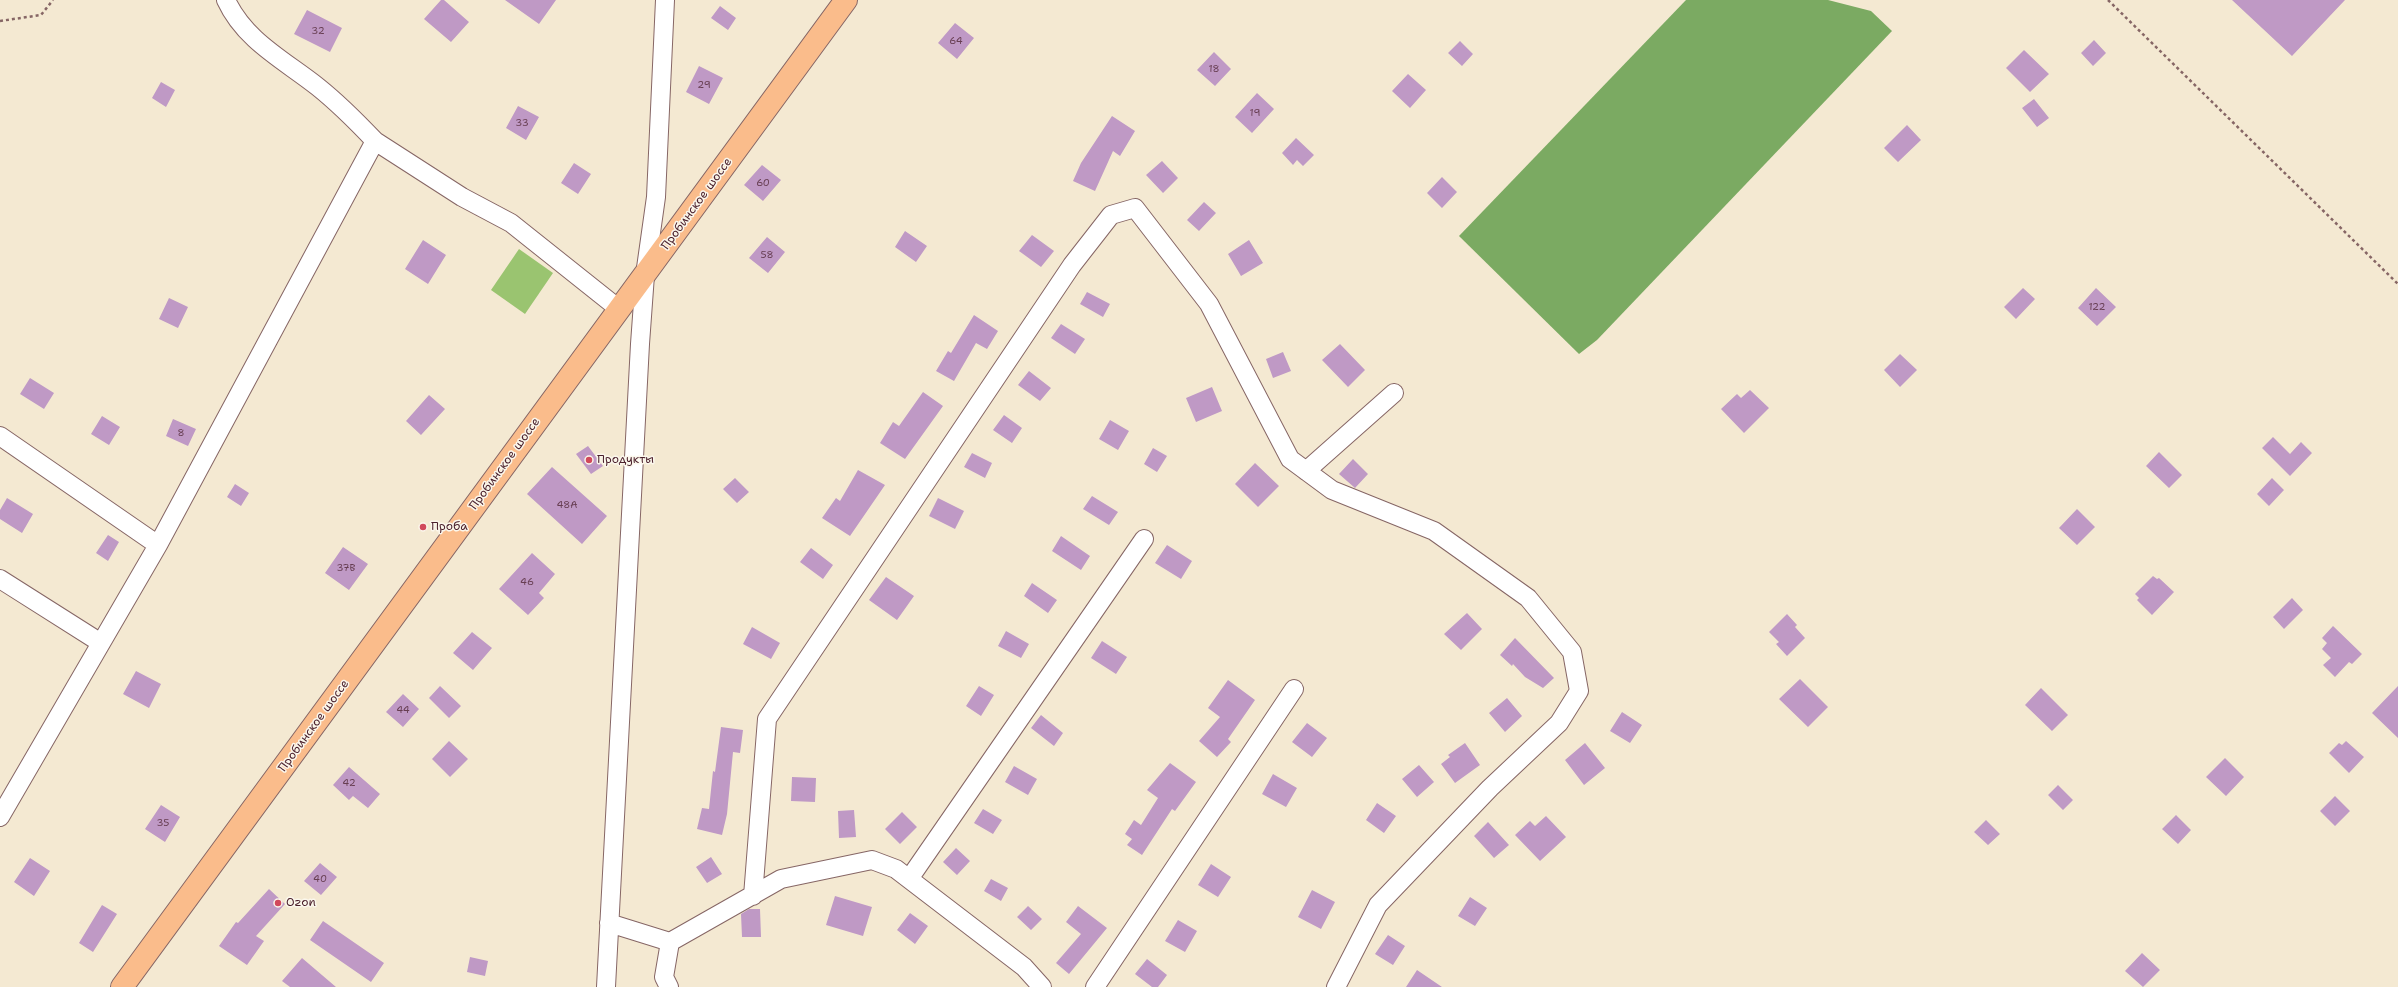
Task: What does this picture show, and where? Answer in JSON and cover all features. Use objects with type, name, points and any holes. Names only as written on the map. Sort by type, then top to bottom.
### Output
[{"type":"main road","name":"Пробинское шоссе","points":[[122,987],[846,0]]},
{"type":"street","points":[[226,0],[245,30],[259,44],[317,87],[352,117],[375,141],[462,197],[511,223],[619,309]]},
{"type":"street","points":[[606,987],[645,275],[656,197],[666,0]]},
{"type":"street","points":[[0,816],[158,545],[375,141]]},
{"type":"street","points":[[753,896],[767,719],[1072,265],[1111,215],[1136,208],[1209,304],[1290,459],[1332,490],[1434,531],[1528,598],[1572,652],[1578,691],[1559,723],[1490,788],[1378,905],[1336,987]]},
{"type":"street","points":[[1306,471],[1394,393]]},
{"type":"street","points":[[0,436],[158,545]]},
{"type":"street","points":[[909,879],[1144,539]]},
{"type":"street","points":[[0,579],[101,643]]},
{"type":"street","points":[[1096,987],[1294,689]]},
{"type":"street","points":[[609,923],[670,942],[781,879],[872,860],[896,869],[1024,966],[1042,987]]},
{"type":"street","points":[[669,987],[664,977],[670,942]]},
{"type":"path","points":[[0,21],[41,15],[53,0]]},
{"type":"path","points":[[2108,0],[2398,284]]},
{"type":"green space","points":[[1686,0],[1828,0],[1871,11],[1892,31],[1597,340],[1579,354],[1459,236]]},
{"type":"green space","points":[[519,249],[553,273],[525,314],[491,290]]},
{"type":"building","points":[[441,0],[444,0],[469,22],[451,42],[424,19]]},
{"type":"building","points":[[505,0],[556,0],[539,24]]},
{"type":"building","points":[[2232,0],[2345,0],[2292,56]]},
{"type":"building","points":[[720,6],[736,18],[728,30],[711,18]]},
{"type":"building","points":[[307,10],[342,28],[330,52],[294,34]]},
{"type":"building","points":[[955,23],[974,38],[957,59],[938,43]]},
{"type":"building","points":[[2094,40],[2106,53],[2093,66],[2081,53]]},
{"type":"building","points":[[1460,41],[1473,54],[1462,66],[1448,53]]},
{"type":"building","points":[[2024,50],[2049,74],[2030,92],[2006,68]]},
{"type":"building","points":[[1214,52],[1231,69],[1215,86],[1197,70]]},
{"type":"building","points":[[699,66],[723,78],[709,104],[686,92]]},
{"type":"building","points":[[1408,74],[1426,90],[1410,108],[1392,91]]},
{"type":"building","points":[[161,82],[175,90],[166,107],[152,98]]},
{"type":"building","points":[[1257,93],[1274,109],[1252,133],[1235,117]]},
{"type":"building","points":[[2034,99],[2049,118],[2037,127],[2022,108]]},
{"type":"building","points":[[518,106],[539,117],[526,140],[506,128]]},
{"type":"building","points":[[1112,116],[1135,131],[1120,156],[1113,151],[1095,191],[1073,181],[1081,163]]},
{"type":"building","points":[[1907,125],[1921,140],[1898,162],[1884,148]]},
{"type":"building","points":[[1296,138],[1314,155],[1303,166],[1297,160],[1293,165],[1282,153]]},
{"type":"building","points":[[1162,161],[1178,178],[1163,193],[1146,175]]},
{"type":"building","points":[[574,163],[591,174],[578,194],[561,183]]},
{"type":"building","points":[[762,165],[781,180],[763,201],[744,185]]},
{"type":"building","points":[[1442,177],[1457,192],[1442,208],[1427,193]]},
{"type":"building","points":[[1204,202],[1216,213],[1199,231],[1187,220]]},
{"type":"building","points":[[905,231],[927,246],[916,262],[895,247]]},
{"type":"building","points":[[1032,235],[1054,251],[1041,267],[1019,251]]},
{"type":"building","points":[[767,237],[785,252],[768,273],[749,258]]},
{"type":"building","points":[[423,240],[446,255],[428,284],[405,269]]},
{"type":"building","points":[[1249,240],[1263,263],[1241,276],[1228,254]]},
{"type":"building","points":[[2023,288],[2035,299],[2016,319],[2004,307]]},
{"type":"building","points":[[2096,288],[2116,307],[2097,326],[2078,308]]},
{"type":"building","points":[[1087,292],[1110,304],[1103,317],[1080,304]]},
{"type":"building","points":[[169,298],[188,307],[178,328],[159,319]]},
{"type":"building","points":[[974,315],[998,331],[987,349],[976,343],[954,381],[936,371],[948,351],[951,353]]},
{"type":"building","points":[[1061,324],[1085,339],[1075,354],[1051,338]]},
{"type":"building","points":[[1340,344],[1365,370],[1348,387],[1322,360]]},
{"type":"building","points":[[1283,352],[1291,371],[1273,378],[1266,359]]},
{"type":"building","points":[[1900,354],[1917,370],[1900,387],[1884,370]]},
{"type":"building","points":[[1029,371],[1051,388],[1040,401],[1018,385]]},
{"type":"building","points":[[30,378],[54,393],[44,409],[20,394]]},
{"type":"building","points":[[1212,387],[1222,411],[1196,422],[1186,398]]},
{"type":"building","points":[[1750,390],[1769,408],[1744,433],[1721,409],[1737,394],[1741,398]]},
{"type":"building","points":[[923,392],[943,406],[905,459],[880,443],[893,422],[899,426]]},
{"type":"building","points":[[429,395],[445,409],[421,435],[406,421]]},
{"type":"building","points":[[1004,415],[1022,428],[1012,443],[993,430]]},
{"type":"building","points":[[102,416],[120,427],[109,445],[91,434]]},
{"type":"building","points":[[173,419],[196,429],[188,446],[166,436]]},
{"type":"building","points":[[1110,420],[1129,431],[1118,450],[1099,439]]},
{"type":"building","points":[[2273,437],[2290,454],[2301,442],[2312,453],[2290,476],[2262,448]]},
{"type":"building","name":"Продукты","points":[[588,446],[603,466],[591,474],[576,454]]},
{"type":"building","points":[[1153,448],[1167,456],[1157,472],[1144,464]]},
{"type":"building","points":[[2159,452],[2182,475],[2169,488],[2146,466]]},
{"type":"building","points":[[972,453],[992,463],[985,478],[964,467]]},
{"type":"building","points":[[1353,459],[1368,474],[1355,488],[1339,474]]},
{"type":"building","points":[[1255,463],[1279,486],[1258,507],[1235,484]]},
{"type":"building","points":[[552,467],[607,516],[582,544],[527,494]]},
{"type":"building","points":[[858,470],[885,485],[850,536],[822,518],[836,498],[840,501]]},
{"type":"building","points":[[735,478],[749,492],[737,503],[723,489]]},
{"type":"building","points":[[2272,478],[2284,490],[2269,506],[2257,494]]},
{"type":"building","points":[[235,484],[249,493],[241,506],[227,497]]},
{"type":"building","points":[[1092,496],[1118,512],[1109,525],[1083,509]]},
{"type":"building","points":[[7,498],[33,514],[22,533],[0,519],[0,510]]},
{"type":"building","points":[[938,498],[964,511],[955,529],[929,516]]},
{"type":"building","points":[[2077,509],[2095,527],[2077,545],[2059,528]]},
{"type":"building","points":[[108,535],[119,542],[108,561],[96,553]]},
{"type":"building","points":[[1061,536],[1090,556],[1081,570],[1052,551]]},
{"type":"building","points":[[1167,545],[1192,561],[1181,579],[1155,563]]},
{"type":"building","points":[[343,547],[368,564],[349,590],[325,573]]},
{"type":"building","points":[[811,548],[833,565],[823,579],[800,562]]},
{"type":"building","points":[[532,553],[555,574],[539,593],[544,598],[528,615],[499,589]]},
{"type":"building","points":[[2153,576],[2157,579],[2159,578],[2174,592],[2152,615],[2137,600],[2139,598],[2135,594]]},
{"type":"building","points":[[886,577],[914,596],[897,620],[869,600]]},
{"type":"building","points":[[1032,583],[1057,600],[1048,613],[1024,596]]},
{"type":"building","points":[[2292,598],[2303,610],[2284,629],[2273,617]]},
{"type":"building","points":[[1467,613],[1482,629],[1461,650],[1444,634]]},
{"type":"building","points":[[1787,614],[1797,625],[1795,627],[1805,638],[1787,656],[1776,644],[1779,642],[1769,632]]},
{"type":"building","points":[[2333,626],[2362,654],[2352,664],[2349,662],[2335,677],[2323,665],[2331,658],[2322,649],[2327,643],[2322,638]]},
{"type":"building","points":[[752,627],[780,643],[771,659],[743,644]]},
{"type":"building","points":[[1006,631],[1029,644],[1021,658],[998,646]]},
{"type":"building","points":[[472,632],[492,648],[473,670],[453,653]]},
{"type":"building","points":[[1515,638],[1554,678],[1543,688],[1525,677],[1513,664],[1512,666],[1500,655]]},
{"type":"building","points":[[1102,641],[1127,657],[1116,674],[1091,658]]},
{"type":"building","points":[[136,671],[161,684],[149,708],[123,694]]},
{"type":"building","points":[[1800,679],[1828,707],[1808,727],[1779,699]]},
{"type":"building","points":[[1228,680],[1255,700],[1228,739],[1231,742],[1217,757],[1199,741],[1220,717],[1208,708]]},
{"type":"building","points":[[440,686],[461,706],[449,718],[429,698]]},
{"type":"building","points":[[979,686],[994,695],[981,716],[966,706]]},
{"type":"building","points":[[2398,686],[2398,738],[2372,713]]},
{"type":"building","points":[[2041,688],[2068,715],[2052,731],[2025,705]]},
{"type":"building","points":[[403,694],[419,709],[403,727],[386,712]]},
{"type":"building","points":[[1507,698],[1522,716],[1505,732],[1489,713]]},
{"type":"building","points":[[1622,712],[1642,725],[1630,743],[1610,731]]},
{"type":"building","points":[[1041,715],[1063,733],[1054,746],[1031,728]]},
{"type":"building","points":[[1307,723],[1327,738],[1312,757],[1292,742]]},
{"type":"building","points":[[721,727],[743,730],[740,753],[733,752],[727,814],[722,835],[697,829],[702,808],[709,809],[713,771],[715,772]]},
{"type":"building","points":[[449,741],[468,759],[450,777],[432,759]]},
{"type":"building","points":[[2346,741],[2364,757],[2349,773],[2329,753],[2339,743],[2342,745]]},
{"type":"building","points":[[1465,743],[1480,765],[1455,783],[1441,764],[1450,757],[1448,755]]},
{"type":"building","points":[[1585,743],[1605,768],[1584,785],[1565,760]]},
{"type":"building","points":[[2225,758],[2244,777],[2226,796],[2206,777]]},
{"type":"building","points":[[1170,763],[1196,782],[1175,811],[1172,809],[1142,855],[1127,845],[1132,839],[1125,834],[1134,820],[1141,825],[1158,798],[1147,790]]},
{"type":"building","points":[[1419,765],[1434,782],[1417,797],[1402,779]]},
{"type":"building","points":[[1014,766],[1037,779],[1028,795],[1005,782]]},
{"type":"building","points":[[349,767],[380,794],[368,808],[353,796],[349,800],[333,785]]},
{"type":"building","points":[[1273,774],[1297,788],[1286,807],[1262,794]]},
{"type":"building","points":[[792,777],[816,778],[815,802],[791,801]]},
{"type":"building","points":[[2058,785],[2073,800],[2063,810],[2048,795]]},
{"type":"building","points":[[2335,796],[2350,811],[2335,826],[2320,811]]},
{"type":"building","points":[[1377,803],[1396,816],[1384,833],[1366,820]]},
{"type":"building","points":[[161,805],[180,817],[165,842],[145,829]]},
{"type":"building","points":[[983,809],[1002,820],[993,834],[974,823]]},
{"type":"building","points":[[854,810],[856,837],[839,838],[838,811]]},
{"type":"building","points":[[902,812],[917,827],[900,844],[885,829]]},
{"type":"building","points":[[2176,815],[2191,830],[2178,844],[2162,829]]},
{"type":"building","points":[[1546,816],[1566,837],[1540,861],[1515,835],[1530,821],[1535,826]]},
{"type":"building","points":[[1986,820],[2000,834],[1988,845],[1974,832]]},
{"type":"building","points":[[1488,822],[1509,845],[1494,858],[1474,836]]},
{"type":"building","points":[[956,848],[970,861],[957,875],[943,862]]},
{"type":"building","points":[[711,857],[722,874],[707,883],[696,867]]},
{"type":"building","points":[[30,858],[50,871],[34,896],[14,882]]},
{"type":"building","points":[[320,863],[337,877],[321,895],[304,881]]},
{"type":"building","points":[[1211,864],[1231,877],[1218,897],[1198,885]]},
{"type":"building","points":[[991,879],[1008,888],[1001,901],[984,891]]},
{"type":"building","points":[[269,889],[285,904],[256,936],[264,941],[247,965],[219,946],[236,922],[238,923]]},
{"type":"building","points":[[1312,890],[1335,902],[1321,929],[1298,917]]},
{"type":"building","points":[[835,896],[872,907],[863,936],[826,925]]},
{"type":"building","points":[[1470,897],[1487,908],[1475,926],[1458,916]]},
{"type":"building","points":[[102,905],[117,914],[93,952],[79,943]]},
{"type":"building","points":[[1028,906],[1042,919],[1031,930],[1017,917]]},
{"type":"building","points":[[1078,906],[1107,928],[1069,974],[1056,963],[1081,934],[1066,922]]},
{"type":"building","points":[[749,909],[760,909],[761,937],[742,937],[741,914]]},
{"type":"building","points":[[910,913],[928,926],[915,944],[897,930]]},
{"type":"building","points":[[1178,920],[1197,931],[1185,952],[1165,941]]},
{"type":"building","points":[[323,921],[384,963],[371,982],[310,940]]},
{"type":"building","points":[[1388,935],[1405,946],[1393,965],[1375,954]]},
{"type":"building","points":[[2142,953],[2160,970],[2143,987],[2125,971]]},
{"type":"building","points":[[470,957],[488,961],[485,976],[467,972]]},
{"type":"building","points":[[302,958],[336,987],[290,987],[282,981]]},
{"type":"building","points":[[1147,959],[1167,975],[1158,987],[1152,987],[1135,974]]},
{"type":"building","points":[[1417,970],[1442,987],[1406,987]]},
{"type":"place","name":"Продукты","points":[[589,460]]},
{"type":"place","name":"Проба","points":[[423,527]]},
{"type":"place","name":"Ozon","points":[[278,903]]}]
